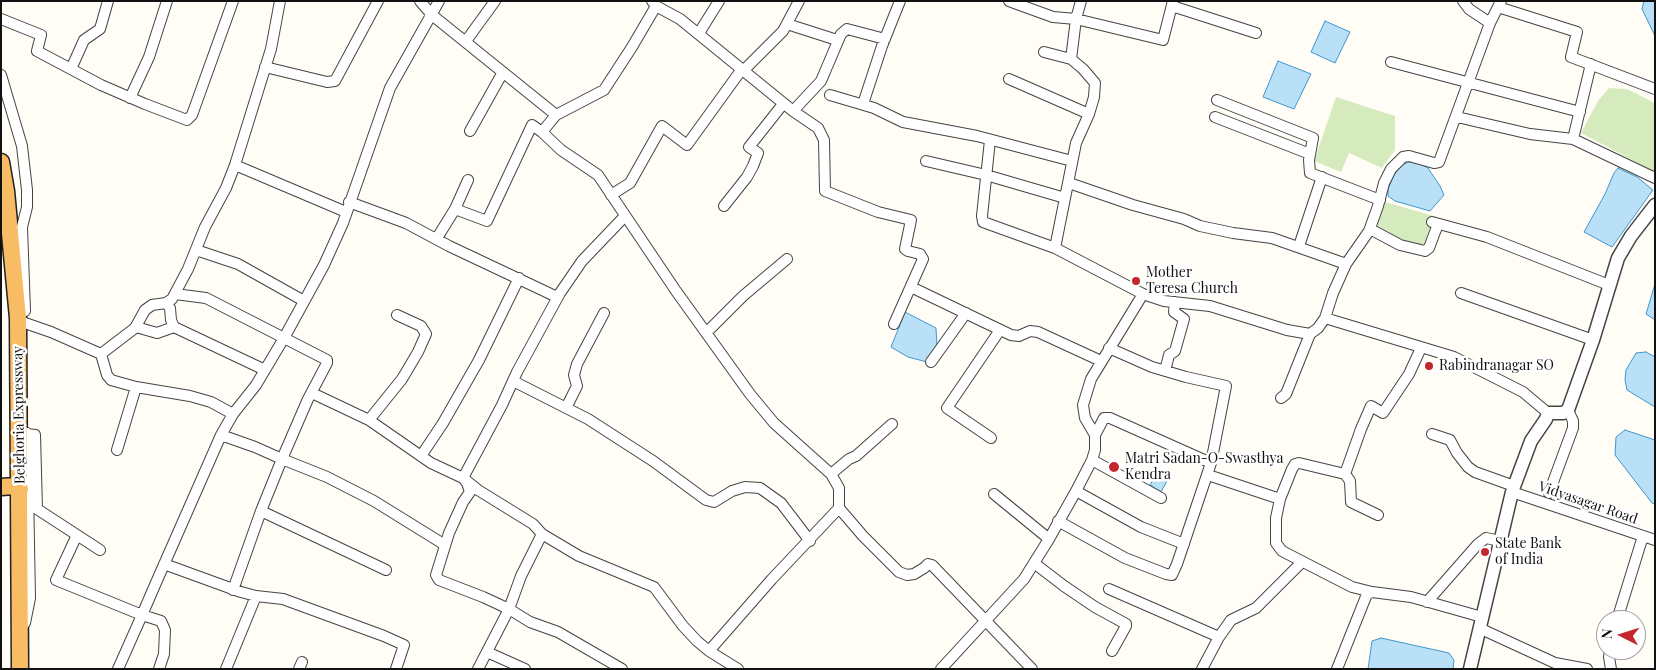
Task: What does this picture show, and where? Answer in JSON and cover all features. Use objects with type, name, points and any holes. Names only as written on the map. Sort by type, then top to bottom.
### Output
[{"type":"highway","name":"Belghoria Expressway","points":[[1,162],[22,321],[20,669]]},
{"type":"highway","points":[[1,487],[15,486],[20,489]]},
{"type":"street","points":[[71,69],[84,40],[100,29],[108,1]]},
{"type":"street","points":[[130,98],[148,57],[167,1]]},
{"type":"street","points":[[1,19],[41,35],[37,51],[130,98],[184,120],[190,118],[233,1]]},
{"type":"street","points":[[101,354],[122,340],[136,327],[145,310],[152,304],[166,303],[175,294],[205,227],[226,188],[235,165],[271,49],[280,1]]},
{"type":"street","points":[[265,67],[327,82],[335,81],[378,1]]},
{"type":"street","points":[[420,1],[432,15],[556,115]]},
{"type":"street","points":[[118,669],[221,435],[233,414],[256,384],[284,338],[324,264],[348,207],[390,88],[440,1]]},
{"type":"street","points":[[466,41],[495,1]]},
{"type":"street","points":[[699,34],[718,1]]},
{"type":"street","points":[[611,195],[630,183],[662,126],[687,145],[743,70],[783,31],[799,1]]},
{"type":"street","points":[[863,104],[900,1]]},
{"type":"street","points":[[1008,1],[1027,4],[1054,16],[1076,19],[1163,40],[1172,3],[1256,33]]},
{"type":"street","points":[[1071,59],[1076,19],[1081,1]]},
{"type":"street","points":[[1463,1],[1469,8],[1490,23]]},
{"type":"street","points":[[542,132],[556,115],[604,90],[632,47],[654,4],[680,18],[783,104],[818,128],[824,140],[825,191],[878,212],[911,220],[905,248],[908,251],[920,254],[923,259],[894,324]]},
{"type":"street","points":[[1281,398],[1286,394],[1310,334],[1318,328],[1325,318],[1333,293],[1346,264],[1370,229],[1386,176],[1403,157],[1408,156],[1434,164],[1439,162],[1490,23],[1500,4],[1577,32],[1571,57],[1655,89]]},
{"type":"street","points":[[788,24],[838,40]]},
{"type":"street","points":[[793,110],[821,81],[841,34],[847,29],[885,39]]},
{"type":"street","points":[[1044,52],[1071,59],[1095,83],[1094,97],[1089,114],[1076,143],[1055,248]]},
{"type":"street","points":[[1391,62],[1580,112]]},
{"type":"street","points":[[1573,138],[1591,64]]},
{"type":"street","points":[[470,131],[503,72]]},
{"type":"street","points":[[1,75],[22,146],[27,190],[27,207],[22,227],[22,321],[27,434],[30,598],[20,646]]},
{"type":"street","points":[[1010,79],[1089,114]]},
{"type":"street","points":[[830,95],[863,104],[903,122],[990,140],[1072,161]]},
{"type":"street","points":[[1217,100],[1313,138],[1310,154],[1310,173],[1380,200]]},
{"type":"street","points":[[724,206],[747,177],[758,153],[749,147],[783,104]]},
{"type":"street","points":[[1215,117],[1310,154]]},
{"type":"street","points":[[1457,117],[1530,134],[1573,138],[1655,178]]},
{"type":"street","points":[[455,209],[487,221],[532,125],[561,150],[598,176],[736,375],[774,423],[831,474],[839,488],[839,508],[863,536],[899,572],[907,576],[914,574],[928,564],[932,564],[1032,669]]},
{"type":"street","points":[[990,140],[982,216],[983,222],[1055,248],[1143,294],[1164,301],[1210,306],[1287,330],[1310,334]]},
{"type":"street","points":[[926,161],[986,175],[1065,198]]},
{"type":"street","points":[[235,165],[348,207],[388,215],[557,297]]},
{"type":"street","points":[[1299,246],[1322,177]]},
{"type":"street","points":[[437,238],[455,209],[468,180]]},
{"type":"street","points":[[1069,182],[1133,205],[1184,219],[1200,226],[1272,238],[1346,264]]},
{"type":"street","points":[[1325,318],[1454,357],[1523,392],[1548,413],[1563,413],[1568,410],[1593,340],[1618,258],[1631,236],[1655,205]]},
{"type":"street","points":[[462,478],[557,297],[582,260],[625,216]]},
{"type":"street","points":[[1370,229],[1400,245],[1425,252],[1429,248],[1434,223],[1486,237],[1609,285]]},
{"type":"street","points":[[196,250],[238,264],[304,300]]},
{"type":"street","points":[[706,333],[743,296],[787,259]]},
{"type":"street","points":[[421,456],[443,423],[479,360],[519,278]]},
{"type":"street","points":[[910,287],[1011,335],[1019,336],[1030,331],[1038,332],[1101,361]]},
{"type":"street","points":[[175,294],[206,298],[327,360],[261,510],[233,590]]},
{"type":"street","points":[[945,667],[1024,579],[1076,492],[1092,460],[1096,444],[1095,435],[1085,418],[1082,405],[1091,379],[1143,294]]},
{"type":"street","points":[[1461,294],[1593,340]]},
{"type":"street","points":[[1165,371],[1169,355],[1175,351],[1184,319],[1174,312],[1175,302]]},
{"type":"street","points":[[166,303],[170,308],[174,328]]},
{"type":"street","points":[[566,408],[577,386],[574,374],[577,364],[604,313]]},
{"type":"street","points":[[930,362],[966,313]]},
{"type":"street","points":[[369,420],[402,379],[426,334],[421,326],[397,316]]},
{"type":"street","points":[[22,321],[101,354]]},
{"type":"street","points":[[136,327],[157,333],[174,328],[264,370]]},
{"type":"street","points":[[991,438],[947,408],[1000,330]]},
{"type":"street","points":[[1058,521],[1125,558],[1172,575],[1208,475],[1226,386],[1165,371],[1109,348]]},
{"type":"street","points":[[1345,474],[1361,429],[1372,406],[1383,413],[1409,374],[1421,348]]},
{"type":"street","points":[[101,354],[107,375],[111,380],[136,387],[190,396],[211,402],[233,414]]},
{"type":"street","points":[[513,381],[588,419],[653,461],[706,500],[714,502],[732,491],[745,487],[760,488],[780,503],[810,541]]},
{"type":"street","points":[[117,450],[136,387]]},
{"type":"street","points":[[312,393],[369,420],[431,463],[462,478],[533,524],[542,534],[579,556],[654,587],[683,626],[709,651],[738,669]]},
{"type":"street","points":[[1549,493],[1573,428],[1573,421],[1568,410]]},
{"type":"street","points":[[1470,669],[1513,489],[1531,441],[1548,413]]},
{"type":"street","points":[[1095,435],[1104,418],[1110,418],[1211,463]]},
{"type":"street","points":[[831,474],[849,459],[856,456],[892,424]]},
{"type":"street","points":[[27,434],[35,435],[37,510],[100,550]]},
{"type":"street","name":"Vidyasagar Road","points":[[1432,434],[1450,440],[1462,460],[1475,472],[1513,489],[1655,540]]},
{"type":"street","points":[[221,435],[327,476],[374,501],[445,545]]},
{"type":"street","points":[[1092,460],[1161,498]]},
{"type":"street","points":[[1378,515],[1351,502],[1349,499],[1350,481],[1345,474],[1299,463],[1295,464],[1280,499],[1276,518],[1276,543],[1282,551],[1352,587],[1372,592],[1411,597],[1427,602],[1481,622],[1555,663],[1587,669]]},
{"type":"street","points":[[1208,475],[1280,499]]},
{"type":"street","points":[[462,478],[470,492],[463,502],[445,545],[436,575],[439,580],[509,609],[530,622],[558,632],[610,666],[622,669]]},
{"type":"street","points":[[1076,492],[1141,527],[1184,544]]},
{"type":"street","points":[[994,494],[1049,539]]},
{"type":"street","points":[[709,651],[772,579],[810,541],[839,508]]},
{"type":"street","points":[[261,510],[386,570]]},
{"type":"street","points":[[478,669],[509,609],[521,576],[542,534]]},
{"type":"street","points":[[77,535],[56,580],[161,621],[165,630],[164,654],[159,669]]},
{"type":"street","points":[[1620,610],[1643,536]]},
{"type":"street","points":[[1427,602],[1478,544],[1486,538],[1500,541]]},
{"type":"street","points":[[1202,669],[1219,637],[1231,620],[1256,608],[1302,562]]},
{"type":"street","points":[[1034,563],[1095,607],[1126,624],[1112,651]]},
{"type":"street","points":[[164,564],[233,590],[256,596],[283,599],[314,609],[404,645],[396,669]]},
{"type":"street","points":[[1109,589],[1219,637]]},
{"type":"street","points":[[1337,669],[1364,598],[1366,594],[1372,592]]},
{"type":"street","points":[[226,669],[256,596]]},
{"type":"street","points":[[487,652],[525,669]]},
{"type":"green space","points":[[1609,88],[1627,89],[1655,103],[1655,172],[1581,133],[1598,101]]},
{"type":"green space","points":[[1336,97],[1395,116],[1395,150],[1382,168],[1349,153],[1341,172],[1314,161]]},
{"type":"green space","points":[[1385,202],[1434,216],[1423,248],[1405,244],[1376,229]]},
{"type":"water","points":[[1644,1],[1655,1],[1655,36],[1642,9]]},
{"type":"water","points":[[1325,21],[1350,32],[1335,63],[1311,52]]},
{"type":"water","points":[[1278,61],[1311,74],[1294,109],[1263,97]]},
{"type":"water","points":[[1408,162],[1416,162],[1428,168],[1440,186],[1444,195],[1430,211],[1395,201],[1388,196],[1388,189],[1394,175],[1401,166]]},
{"type":"water","points":[[1618,168],[1637,177],[1653,190],[1612,247],[1584,232]]},
{"type":"water","points":[[1655,284],[1655,320],[1646,314]]},
{"type":"water","points":[[905,312],[936,328],[937,346],[927,362],[908,357],[891,347]]},
{"type":"water","points":[[1646,352],[1655,357],[1655,407],[1627,390],[1625,380],[1626,370],[1636,353]]},
{"type":"water","points":[[1625,430],[1655,440],[1655,504],[1652,503],[1615,455],[1616,437]]},
{"type":"water","points":[[1156,475],[1167,481],[1161,492],[1150,485]]},
{"type":"water","points":[[1381,638],[1449,653],[1454,660],[1453,669],[1368,669],[1372,641]]},
{"type":"place","name":"Mother Teresa Church","points":[[1136,281]]},
{"type":"place","name":"Rabindranagar SO","points":[[1429,366]]},
{"type":"place","name":"Matri Sadan-O-Swasthya Kendra","points":[[1114,467]]},
{"type":"place","name":"State Bank of India","points":[[1485,552]]}]
